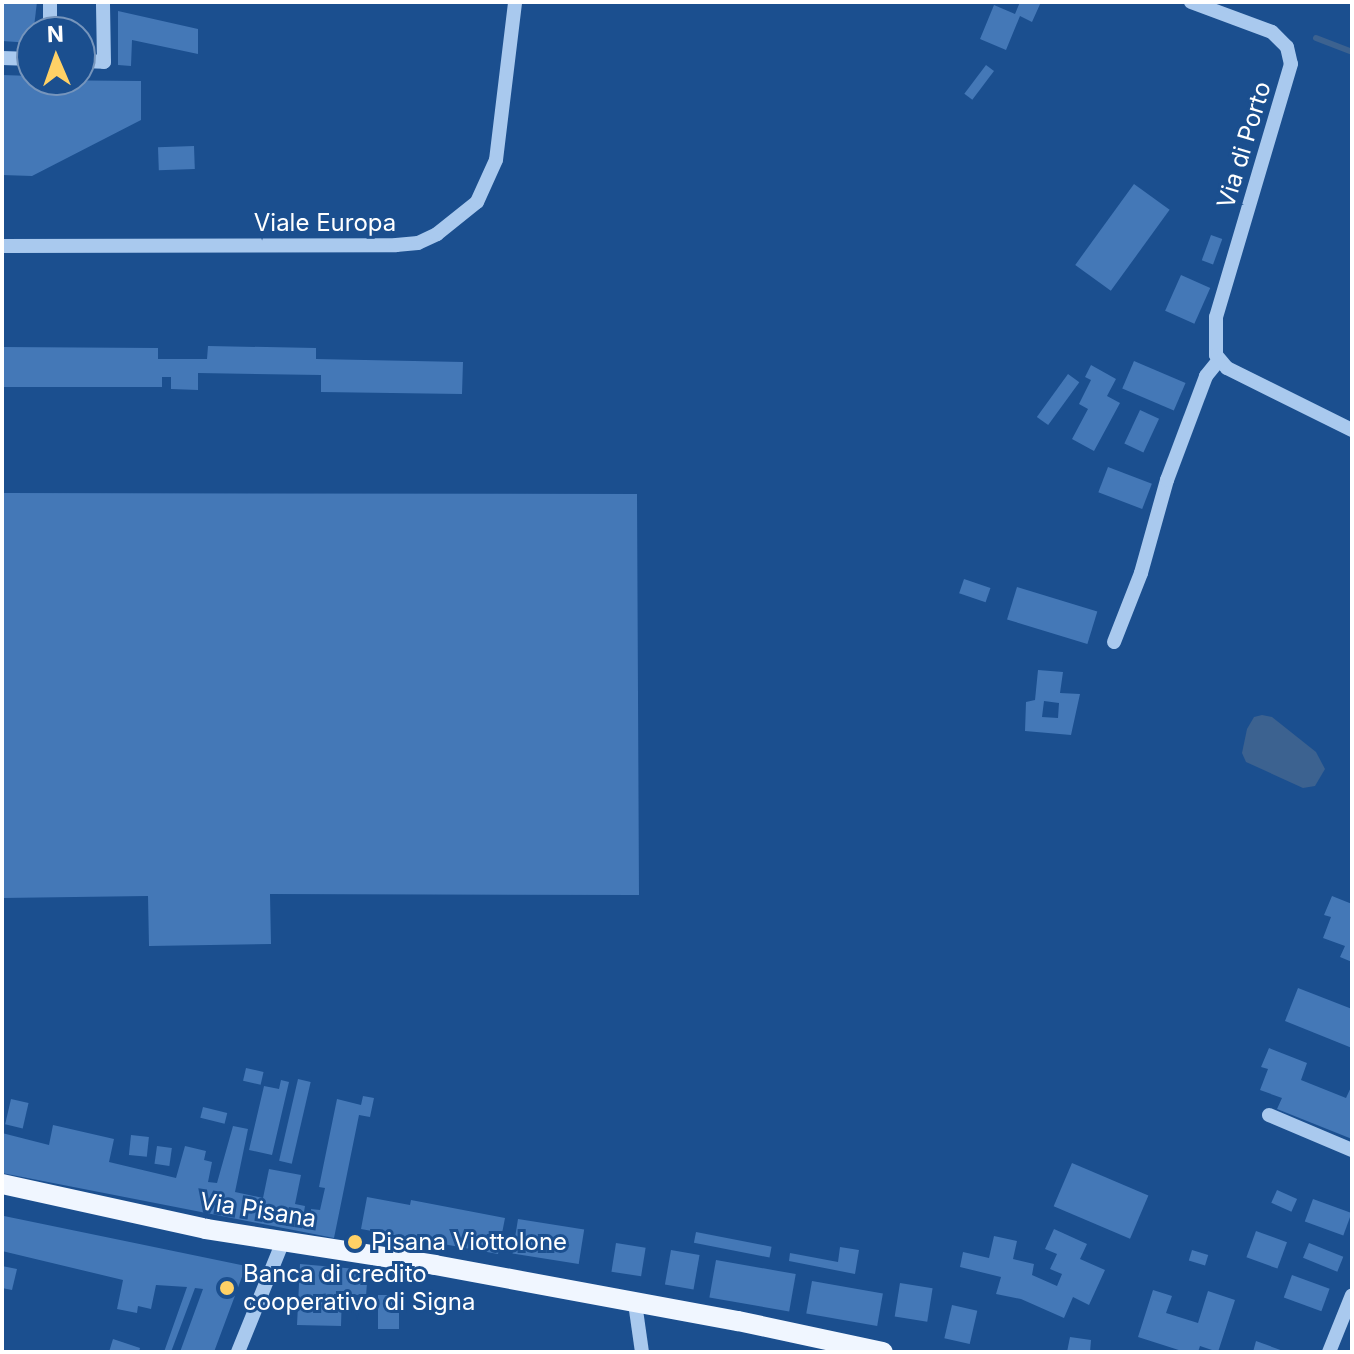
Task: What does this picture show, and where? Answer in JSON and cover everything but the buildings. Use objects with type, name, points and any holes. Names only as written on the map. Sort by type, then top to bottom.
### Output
[{"type":"main road","name":"Via Pisana","points":[[2,1184],[206,1229],[635,1303],[883,1352]]},
{"type":"street","points":[[96,62],[104,62],[103,2]]},
{"type":"street","name":"Viale Europa","points":[[2,246],[418,243],[461,217],[477,202],[488,180],[501,129],[515,2]]},
{"type":"street","name":"Via di Porto","points":[[1191,2],[1272,32],[1287,47],[1291,64],[1216,317],[1214,345],[1218,361]]},
{"type":"street","points":[[1114,642],[1141,573],[1167,480],[1206,376],[1218,361],[1242,377],[1352,430]]},
{"type":"street","points":[[1269,1115],[1352,1150]]},
{"type":"street","points":[[238,1352],[283,1241]]},
{"type":"street","points":[[1329,1352],[1352,1295]]},
{"type":"street","points":[[635,1303],[642,1352]]},
{"type":"water","points":[[1254,717],[1272,717],[1316,752],[1325,769],[1315,786],[1303,788],[1246,762],[1242,753],[1247,729]]},
{"type":"waterway","points":[[1316,38],[1352,52]]},
{"type":"place","name":"Pisana Viottolone","points":[[355,1242]]},
{"type":"place","name":"Banca di credito cooperativo di Signa","points":[[227,1288]]}]
